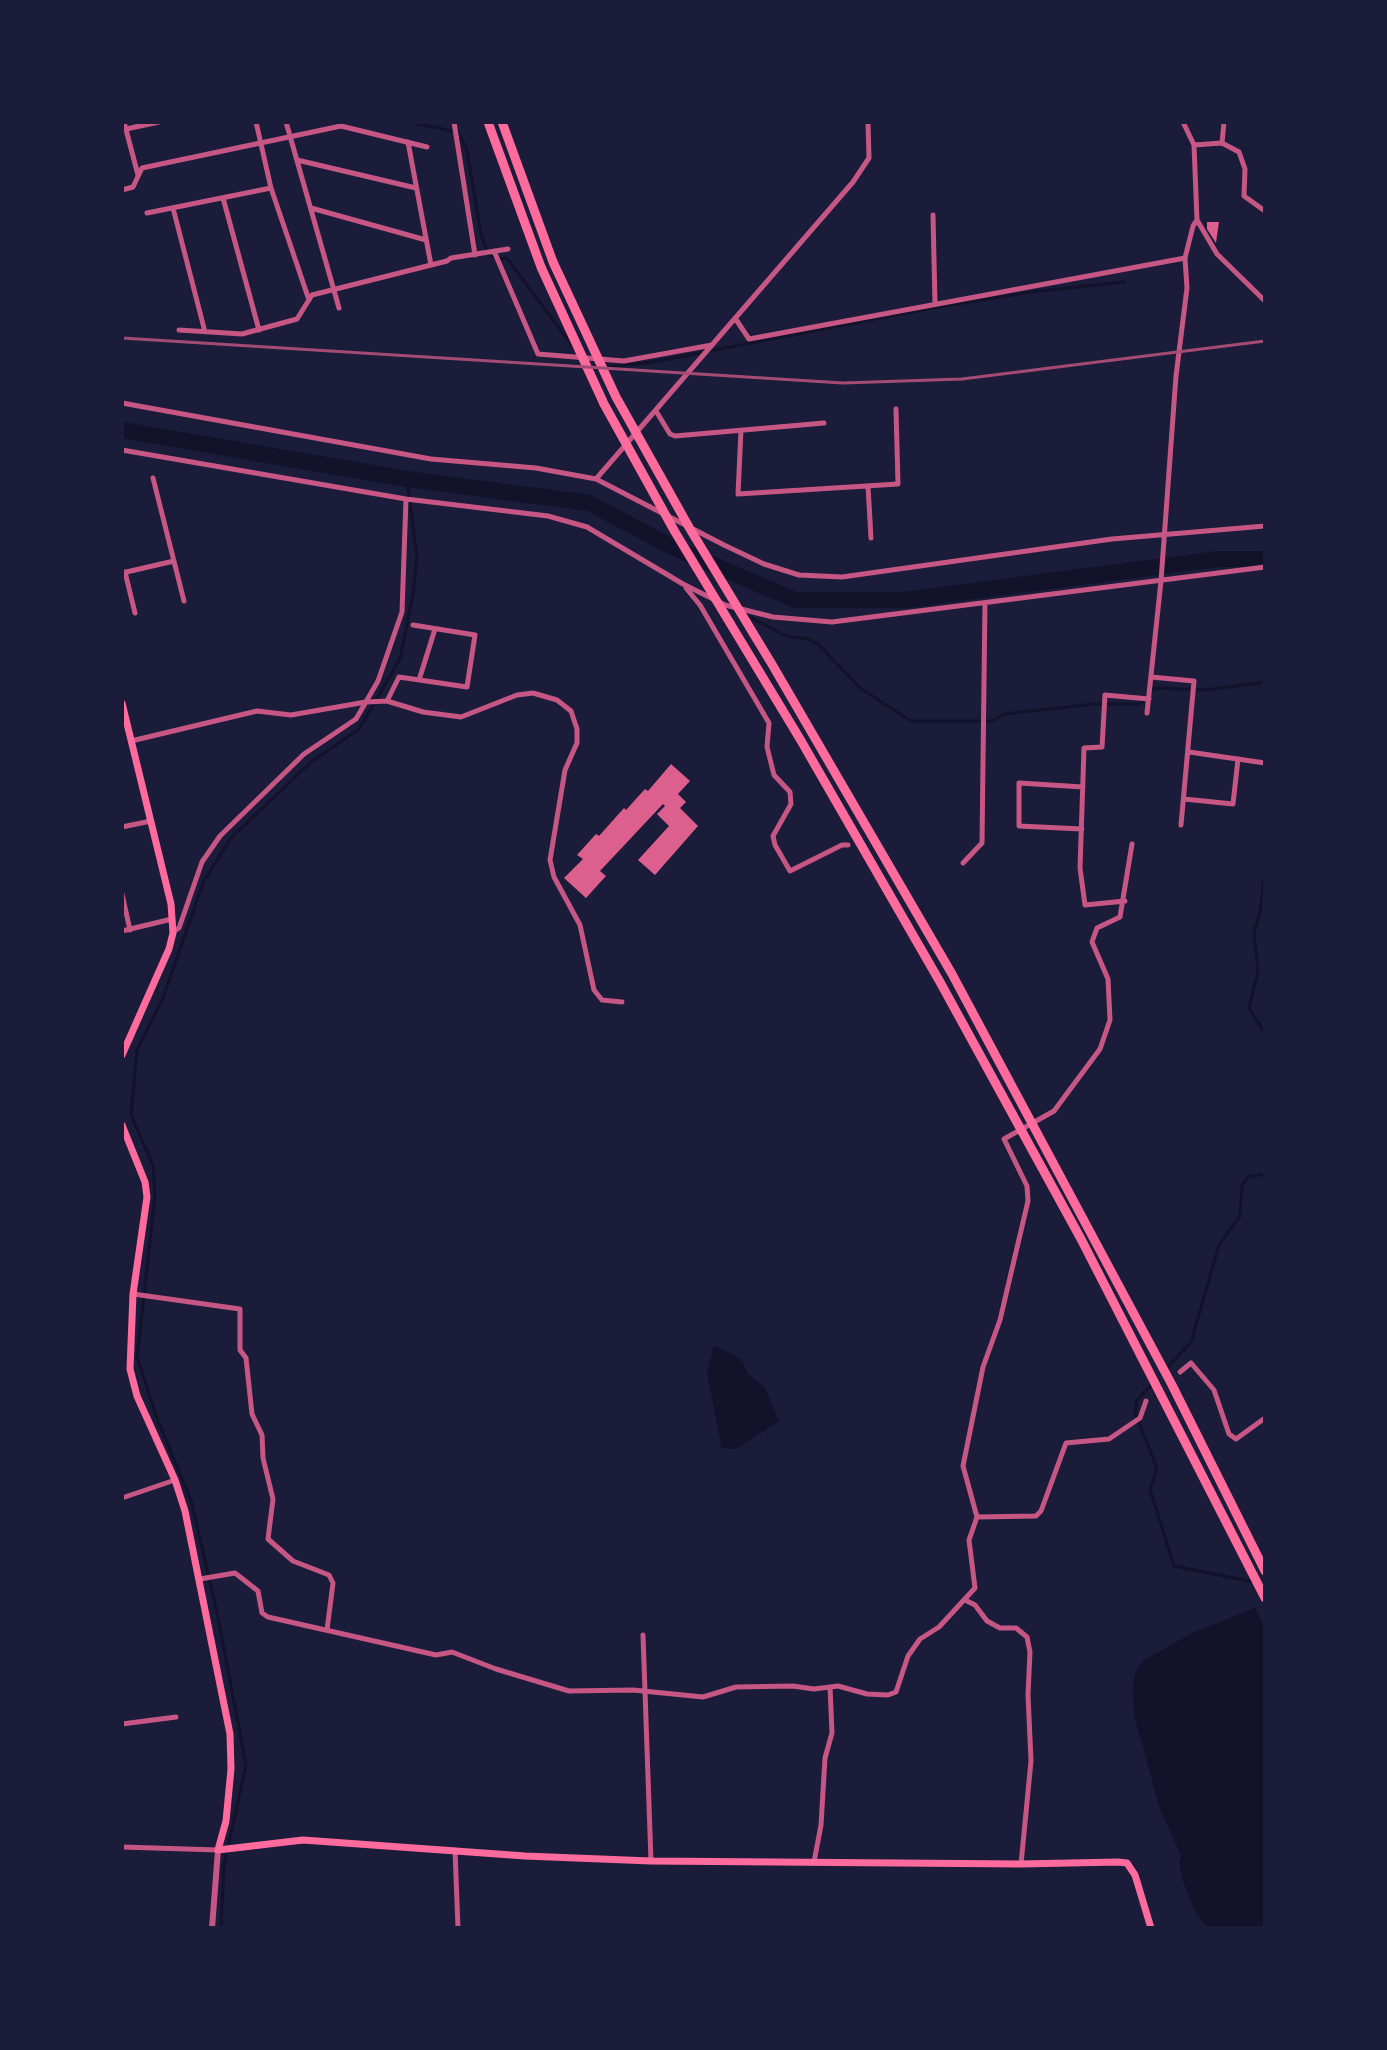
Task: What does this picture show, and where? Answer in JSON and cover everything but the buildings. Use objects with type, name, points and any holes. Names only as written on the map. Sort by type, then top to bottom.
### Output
[{"type":"highway","points":[[488,122],[516,205],[565,322],[640,471],[871,859],[1019,1124],[1265,1598]]},
{"type":"highway","points":[[502,122],[529,201],[616,397],[952,974],[1172,1385],[1265,1571]]},
{"type":"main road","points":[[122,703],[151,821],[173,933],[169,949],[122,1055]]},
{"type":"main road","points":[[122,1125],[145,1182],[147,1197],[133,1294],[130,1369],[137,1396],[175,1480],[185,1511],[230,1734],[231,1769],[226,1821],[218,1850],[303,1840],[525,1856],[651,1861],[1127,1863],[1135,1875],[1151,1928]]},
{"type":"street","points":[[138,176],[125,126],[159,122]]},
{"type":"street","points":[[256,122],[271,188],[309,300]]},
{"type":"street","points":[[286,122],[339,308]]},
{"type":"street","points":[[454,122],[475,256]]},
{"type":"street","points":[[596,479],[853,182],[869,158],[868,122]]},
{"type":"street","points":[[1183,122],[1194,145],[1197,220],[1217,254],[1265,301]]},
{"type":"street","points":[[1222,143],[1224,122]]},
{"type":"street","points":[[122,190],[133,187],[142,168],[341,126],[427,147]]},
{"type":"street","points":[[408,142],[431,265]]},
{"type":"street","points":[[1194,145],[1222,143],[1239,152],[1245,169],[1244,196],[1265,211]]},
{"type":"street","points":[[297,160],[417,188]]},
{"type":"street","points":[[147,213],[271,188]]},
{"type":"street","points":[[223,198],[259,330]]},
{"type":"street","points":[[310,207],[426,240]]},
{"type":"street","points":[[173,208],[205,332]]},
{"type":"street","points":[[933,215],[935,304]]},
{"type":"street","points":[[1147,713],[1176,376],[1187,288],[1185,258],[1197,220]]},
{"type":"street","points":[[179,330],[242,334],[259,330],[297,319],[312,295],[451,258],[508,249]]},
{"type":"street","points":[[494,251],[538,354],[624,361],[714,344]]},
{"type":"street","points":[[735,318],[749,339],[1185,258]]},
{"type":"street","points":[[122,403],[431,459],[536,468],[596,479],[764,564],[799,575],[842,577],[1164,535],[1265,526]]},
{"type":"street","points":[[741,430],[738,494],[898,484],[896,409]]},
{"type":"street","points":[[656,411],[670,434],[675,436],[824,423]]},
{"type":"street","points":[[122,450],[406,499],[548,516],[587,527],[725,605],[773,617],[832,622],[1265,567]]},
{"type":"street","points":[[153,478],[184,601]]},
{"type":"street","points":[[868,486],[871,538]]},
{"type":"street","points":[[173,933],[179,928],[202,862],[220,836],[304,754],[356,719],[378,681],[402,612],[406,499]]},
{"type":"street","points":[[135,613],[123,573],[174,561]]},
{"type":"street","points":[[683,584],[700,605],[769,723],[767,747],[774,775],[790,792],[791,804],[773,836],[790,871],[842,845],[848,845]]},
{"type":"street","points":[[963,863],[982,843],[985,603]]},
{"type":"street","points":[[387,701],[399,677],[467,687],[475,635],[413,625]]},
{"type":"street","points":[[419,680],[435,629]]},
{"type":"street","points":[[1151,677],[1194,681],[1181,825]]},
{"type":"street","points":[[131,741],[257,711],[291,715],[387,701],[423,712],[461,717],[517,695],[533,693],[557,700],[571,711],[577,729],[577,743],[565,770],[550,860],[554,877],[580,925],[594,990],[602,1000],[622,1002]]},
{"type":"street","points":[[1125,901],[1085,905],[1080,868],[1084,748],[1102,747],[1105,695],[1149,699]]},
{"type":"street","points":[[1189,752],[1265,763]]},
{"type":"street","points":[[1184,799],[1233,804],[1238,759]]},
{"type":"street","points":[[1082,829],[1019,826],[1019,783],[1083,787]]},
{"type":"street","points":[[122,827],[151,821]]},
{"type":"street","points":[[200,1579],[235,1573],[258,1591],[262,1613],[268,1617],[436,1655],[452,1652],[569,1691],[646,1692],[703,1697],[736,1687],[855,1688],[867,1694],[888,1695],[896,1692],[908,1656],[920,1639],[939,1627],[975,1588],[969,1540],[977,1517],[963,1466],[983,1367],[1000,1320],[1028,1201],[1027,1186],[1004,1139],[1054,1111],[1100,1049],[1110,1020],[1108,979],[1092,942],[1097,928],[1120,917],[1132,844]]},
{"type":"street","points":[[122,894],[130,930]]},
{"type":"street","points":[[122,931],[172,919]]},
{"type":"street","points":[[133,1294],[240,1309],[240,1350],[246,1358],[252,1414],[262,1435],[263,1458],[273,1499],[268,1539],[293,1561],[329,1575],[333,1583],[327,1630]]},
{"type":"street","points":[[1180,1372],[1191,1363],[1214,1390],[1229,1434],[1236,1439],[1265,1418]]},
{"type":"street","points":[[977,1517],[1036,1516],[1041,1511],[1066,1443],[1109,1439],[1140,1418],[1146,1401]]},
{"type":"street","points":[[122,1498],[175,1480]]},
{"type":"street","points":[[965,1600],[975,1605],[987,1621],[1000,1628],[1016,1628],[1027,1637],[1030,1652],[1031,1761],[1021,1864]]},
{"type":"street","points":[[643,1635],[651,1861]]},
{"type":"street","points":[[814,1862],[823,1812],[825,1758],[832,1733],[830,1687]]},
{"type":"street","points":[[122,1724],[176,1717]]},
{"type":"street","points":[[122,1847],[218,1850],[212,1928]]},
{"type":"street","points":[[455,1850],[458,1928]]},
{"type":"shaded area","points":[[714,1345],[742,1360],[747,1373],[765,1388],[779,1421],[736,1449],[722,1448],[707,1374]]},
{"type":"shaded area","points":[[1255,1608],[1265,1628],[1265,1928],[1208,1928],[1196,1913],[1182,1879],[1181,1856],[1160,1809],[1134,1715],[1133,1685],[1136,1671],[1143,1661],[1192,1633]]},
{"type":"waterway","points":[[409,122],[458,132],[467,150],[481,235],[489,255],[497,259],[507,258],[574,348]]},
{"type":"waterway","points":[[591,369],[653,362],[1030,292],[1124,282]]},
{"type":"waterway","points":[[122,430],[407,479],[589,503],[672,547],[795,600],[904,600],[1218,559],[1265,559]]},
{"type":"waterway","points":[[221,1928],[224,1865],[246,1765],[217,1612],[191,1500],[158,1421],[137,1357],[155,1197],[153,1165],[131,1115],[137,1050],[163,998],[203,883],[230,839],[311,762],[359,729],[400,659],[417,558],[407,479]]},
{"type":"waterway","points":[[746,615],[786,636],[808,639],[818,644],[860,688],[911,721],[992,721],[1005,714],[1095,704],[1140,704],[1143,700]]},
{"type":"waterway","points":[[1151,692],[1154,688],[1206,690],[1265,682]]},
{"type":"waterway","points":[[1265,870],[1254,933],[1258,971],[1249,1008],[1265,1033]]},
{"type":"waterway","points":[[1265,1070],[1265,1088]]},
{"type":"waterway","points":[[1167,1368],[1191,1342],[1219,1245],[1240,1216],[1242,1185],[1248,1177],[1265,1174]]},
{"type":"waterway","points":[[1151,1385],[1137,1400],[1135,1413],[1157,1468],[1150,1489],[1174,1566],[1254,1582]]},
{"type":"railway","points":[[122,338],[843,383],[962,379],[1265,341]]}]
